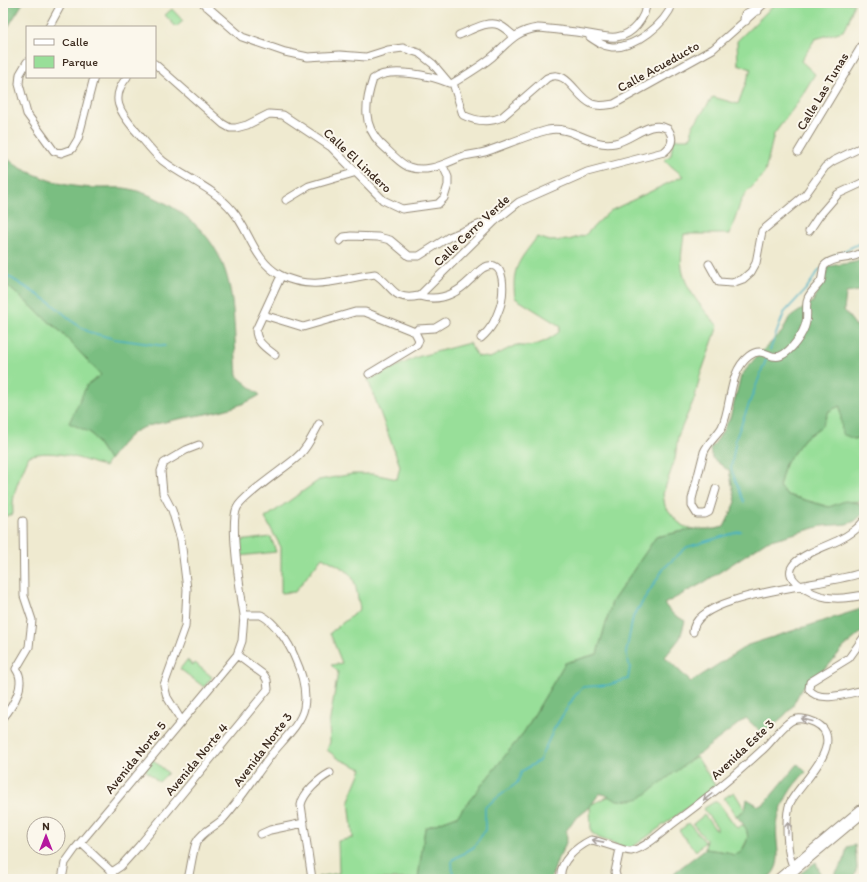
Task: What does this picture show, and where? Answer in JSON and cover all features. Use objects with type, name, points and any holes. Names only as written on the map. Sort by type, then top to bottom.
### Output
[{"type":"street","points":[[50,26],[62,3]]},
{"type":"street","points":[[203,3],[242,37],[284,52],[308,57],[340,55],[366,57],[388,50],[403,48],[418,53],[433,64],[451,83],[491,58],[514,36],[527,29],[538,28],[585,33],[610,38],[623,36],[632,31],[640,21],[646,3]]},
{"type":"street","points":[[585,33],[601,44],[612,47],[635,42],[660,23],[670,11],[673,3]]},
{"type":"street","name":"Calle Acueducto","points":[[451,83],[463,115],[471,119],[495,121],[502,117],[547,78],[555,76],[563,77],[591,104],[601,106],[614,104],[713,49],[758,11],[765,3]]},
{"type":"street","points":[[459,35],[482,25],[498,24],[514,36]]},
{"type":"street","name":"Calle Las Tunas","points":[[798,152],[864,42]]},
{"type":"street","points":[[26,64],[20,74],[19,84],[27,114],[54,151],[61,153],[72,148],[78,139],[94,78]]},
{"type":"street","name":"Calle El Lindero","points":[[156,65],[223,124],[230,128],[247,125],[269,114],[283,116],[331,147],[383,200],[402,209],[438,204],[444,198],[448,185],[448,176],[443,166]]},
{"type":"street","name":"Calle Cerro Verde","points":[[419,296],[495,221],[519,202],[587,172],[664,152],[670,148],[672,135],[668,129],[653,125],[625,139],[607,144],[595,143],[570,131],[549,130],[486,152],[465,156],[443,166],[418,169],[408,167],[374,136],[368,124],[366,109],[373,80],[385,74],[425,76],[451,83]]},
{"type":"street","points":[[127,78],[118,93],[117,100],[123,115],[162,161],[216,195],[233,210],[260,258],[281,276],[313,284],[375,274],[396,294],[405,298],[419,296],[431,299],[443,297],[464,286],[483,268],[493,266],[497,268],[502,275],[501,305],[492,328],[481,338]]},
{"type":"street","points":[[708,264],[719,282],[724,284],[743,279],[751,272],[756,263],[762,231],[805,195],[825,167],[832,161],[864,146]]},
{"type":"street","points":[[286,200],[308,186],[357,172]]},
{"type":"street","points":[[808,231],[838,194],[864,182]]},
{"type":"street","points":[[340,241],[344,237],[351,236],[378,237],[390,240],[409,256],[419,256],[449,236],[488,221],[495,221]]},
{"type":"street","points":[[716,489],[709,512],[705,514],[698,514],[692,506],[692,499],[704,452],[706,446],[721,428],[729,397],[741,364],[749,356],[757,352],[762,351],[775,356],[780,356],[787,351],[806,322],[807,300],[820,283],[824,266],[831,261],[858,256],[864,251]]},
{"type":"street","points":[[275,355],[261,344],[256,334],[281,276]]},
{"type":"street","points":[[265,314],[267,316],[303,327],[355,312],[365,312],[416,332],[418,330],[435,328],[445,322]]},
{"type":"street","points":[[369,374],[417,345],[419,340],[416,332]]},
{"type":"street","points":[[237,655],[244,632],[244,614],[234,528],[237,508],[255,490],[296,458],[306,447],[319,424]]},
{"type":"street","points":[[181,720],[167,697],[164,685],[185,627],[187,589],[181,540],[172,510],[163,493],[161,471],[164,463],[186,450],[199,445]]},
{"type":"street","points":[[3,718],[12,708],[17,696],[19,681],[16,668],[29,646],[32,620],[24,596],[23,521]]},
{"type":"street","points":[[864,522],[856,530],[840,539],[802,556],[792,565],[791,575],[798,585],[813,594],[840,599],[864,595]]},
{"type":"street","points":[[692,632],[693,626],[697,620],[712,610],[753,594],[798,585],[840,579],[864,572]]},
{"type":"street","name":"Avenida Norte 3","points":[[188,879],[196,843],[200,837],[223,819],[232,808],[270,756],[297,724],[304,709],[303,683],[300,670],[293,653],[266,617],[256,614],[244,614]]},
{"type":"street","points":[[864,639],[849,658],[810,682],[809,689],[811,693],[820,697],[836,696],[864,690]]},
{"type":"street","name":"Avenida Norte 5","points":[[62,879],[65,863],[181,720],[237,655]]},
{"type":"street","name":"Avenida Norte 4","points":[[112,875],[139,846],[268,689],[267,680],[264,675],[237,655]]},
{"type":"street","name":"Avenida Este 3","points":[[561,879],[560,873],[570,856],[584,843],[591,840],[600,841],[628,852],[636,850],[665,830],[760,752],[787,724],[796,718],[806,719],[822,726],[826,733],[825,747],[821,760],[808,780],[794,795],[788,811],[789,854],[794,869]]},
{"type":"street","points":[[312,879],[301,805],[302,800],[321,778],[330,773]]},
{"type":"street","points":[[786,879],[794,869],[864,806]]},
{"type":"street","points":[[778,879],[794,869],[864,813]]},
{"type":"street","points":[[261,834],[270,830],[304,823]]},
{"type":"street","points":[[81,843],[112,875]]},
{"type":"street","points":[[617,879],[615,872],[620,849]]},
{"type":"green space","points":[[3,3],[23,3],[3,35]]},
{"type":"green space","points":[[776,3],[854,3],[849,20],[843,31],[815,39],[801,61],[815,74],[796,105],[774,134],[765,172],[741,201],[730,234],[684,234],[681,260],[684,276],[691,292],[718,326],[700,376],[695,397],[678,436],[675,459],[663,494],[665,506],[676,520],[683,526],[693,529],[656,537],[612,602],[597,654],[565,663],[524,732],[457,816],[425,828],[418,879],[318,879],[318,877],[339,873],[338,841],[353,838],[349,800],[362,769],[339,759],[327,750],[330,742],[329,725],[338,672],[331,665],[342,663],[330,633],[360,609],[356,588],[351,576],[341,568],[322,557],[295,592],[281,593],[281,547],[265,518],[319,480],[353,474],[373,474],[397,479],[400,466],[368,380],[417,357],[469,343],[477,356],[490,358],[516,345],[528,346],[539,344],[559,332],[560,326],[515,298],[514,279],[518,264],[537,237],[550,241],[569,240],[585,235],[610,211],[683,176],[664,160],[671,155],[673,139],[687,139],[692,136],[692,127],[713,97],[738,104],[751,69],[738,64],[737,41]]},
{"type":"green space","points":[[172,9],[183,21],[176,27],[165,15]]},
{"type":"green space","points":[[3,153],[17,166],[28,172],[53,181],[81,187],[127,188],[156,198],[180,212],[199,229],[214,246],[223,265],[229,285],[233,306],[237,376],[260,395],[238,406],[139,429],[125,441],[109,460],[91,433],[69,423],[87,385],[101,375],[60,331],[3,282]]},
{"type":"green space","points":[[864,258],[864,290],[846,293],[844,310],[856,326],[864,327],[864,430],[862,436],[854,439],[842,434],[840,406],[829,411],[822,426],[805,438],[785,464],[779,487],[788,495],[829,507],[845,501],[859,503],[863,514],[855,521],[847,524],[822,526],[767,541],[703,583],[664,604],[673,614],[685,621],[680,638],[665,657],[691,682],[748,645],[861,609],[864,616],[864,630],[844,647],[829,665],[802,688],[792,707],[763,734],[746,718],[641,798],[621,800],[599,794],[589,808],[573,821],[566,831],[567,839],[558,858],[551,879],[418,879],[425,828],[457,816],[524,732],[565,663],[597,654],[612,602],[656,537],[693,529],[715,529],[724,527],[736,502],[729,471],[712,458],[710,449],[718,439],[730,418],[741,376],[756,357],[782,332],[789,318],[813,302],[824,279],[826,268],[855,262]]},
{"type":"green space","points":[[3,282],[60,331],[102,375],[91,433],[109,460],[105,467],[77,458],[58,454],[48,453],[29,456],[15,491],[13,514],[3,517]]},
{"type":"green space","points":[[840,405],[854,439],[862,436],[864,442],[864,501],[845,502],[829,507],[788,495],[779,487],[785,464],[805,438],[822,426],[829,411]]},
{"type":"green space","points":[[271,537],[276,552],[240,556],[238,541]]},
{"type":"green space","points":[[187,660],[193,665],[195,663],[212,677],[204,687],[180,669]]},
{"type":"green space","points":[[697,757],[716,787],[637,844],[629,849],[599,838],[591,832],[590,805],[629,787],[648,785]]},
{"type":"green space","points":[[152,759],[168,773],[159,782],[144,769]]},
{"type":"green space","points":[[798,764],[806,772],[791,789],[778,817],[776,832],[778,861],[773,873],[767,879],[671,879],[675,872],[705,849],[727,852],[733,855],[740,853],[746,842],[747,833],[744,825],[736,816],[745,810],[747,799],[759,806],[765,803]]},
{"type":"green space","points":[[734,792],[745,810],[736,816],[724,798]]},
{"type":"green space","points":[[714,802],[718,802],[737,828],[742,825],[746,827],[748,838],[740,854],[733,855],[727,852],[705,849],[706,840],[693,824],[704,815],[717,831],[717,827],[703,809]]},
{"type":"green space","points":[[689,823],[705,842],[696,851],[679,831]]},
{"type":"green space","points":[[855,845],[857,868],[853,879],[832,879],[844,861],[847,847]]},
{"type":"green space","points":[[816,862],[822,879],[793,879]]},
{"type":"waterway","points":[[832,257],[864,241]]},
{"type":"waterway","points":[[770,350],[784,313],[806,289],[820,269]]},
{"type":"waterway","points":[[3,273],[51,303],[77,325],[89,332],[115,339],[165,346]]},
{"type":"waterway","points":[[744,502],[731,469],[736,438],[767,357]]},
{"type":"waterway","points":[[453,879],[452,860],[474,847],[485,830],[485,807],[517,783],[522,771],[539,761],[554,729],[574,697],[583,687],[608,685],[628,679],[630,667],[626,653],[633,617],[664,568],[687,547],[741,531]]}]
